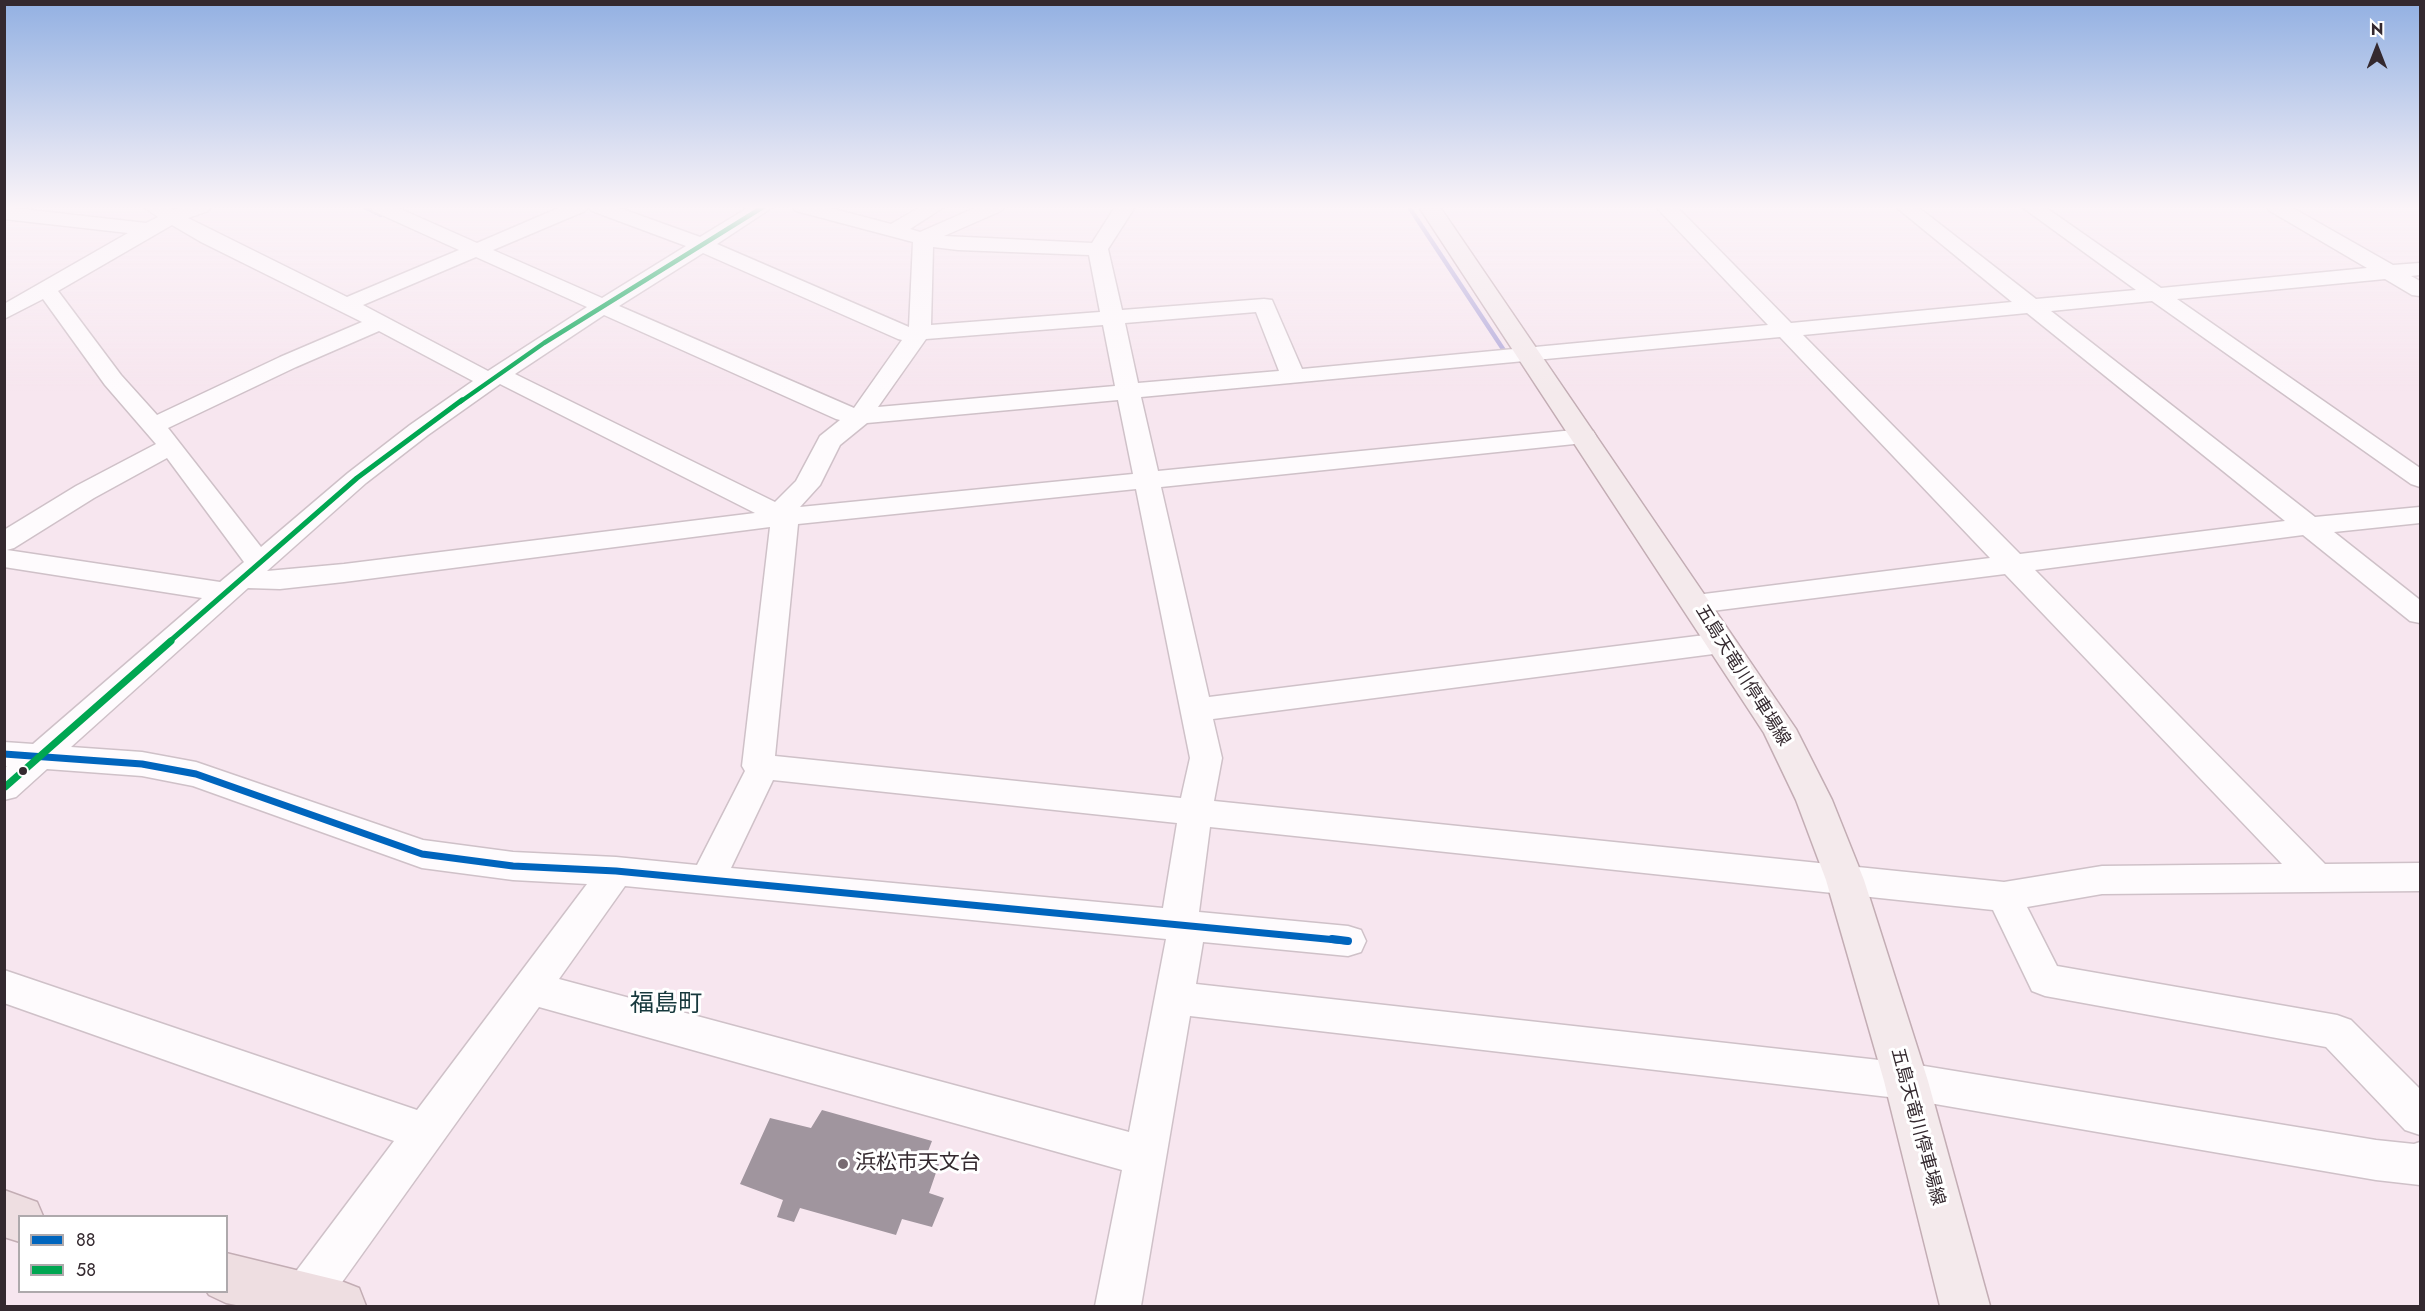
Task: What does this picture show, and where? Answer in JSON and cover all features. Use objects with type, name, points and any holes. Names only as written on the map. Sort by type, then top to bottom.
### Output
[{"type":"highway","points":[[228,1278],[322,1302]]},
{"type":"main road","name":"五島天竜川停車場線","points":[[1470,268],[1779,729],[1814,800],[1845,880],[1906,1081],[1965,1306]]},
{"type":"street","points":[[4,313],[82,268]]},
{"type":"street","points":[[271,268],[346,304],[379,323],[784,517]]},
{"type":"street","points":[[346,304],[432,268]]},
{"type":"street","points":[[521,268],[845,414],[860,416],[1528,355],[2154,293],[2408,272],[2421,290]]},
{"type":"street","points":[[4,788],[357,478],[493,377],[665,268]]},
{"type":"street","points":[[755,268],[906,334],[1264,305],[1293,376]]},
{"type":"street","points":[[922,268],[920,332],[860,416],[829,441],[807,486],[786,506],[758,766],[2004,897],[2102,880],[2421,877]]},
{"type":"street","points":[[1102,268],[1206,758],[1195,813],[1179,926],[1185,940],[1118,1306]]},
{"type":"street","points":[[1725,268],[2317,878]]},
{"type":"street","points":[[1983,268],[2421,614]]},
{"type":"street","points":[[2119,268],[2421,479]]},
{"type":"street","points":[[46,289],[113,380],[171,446],[242,578]]},
{"type":"street","points":[[153,426],[288,362],[379,323]]},
{"type":"street","points":[[4,558],[280,580],[784,517],[1584,436]]},
{"type":"street","points":[[4,542],[85,492],[171,446]]},
{"type":"street","points":[[1696,603],[2309,526],[2421,515]]},
{"type":"street","points":[[1197,710],[1721,644]]},
{"type":"street","points":[[4,754],[142,764],[196,774],[422,854],[513,866],[616,871],[1348,941]]},
{"type":"street","points":[[707,880],[763,767]]},
{"type":"street","points":[[322,1302],[425,1132],[616,871]]},
{"type":"street","points":[[2004,897],[2045,980],[2337,1032],[2421,1116]]},
{"type":"street","points":[[4,986],[425,1132]]},
{"type":"street","points":[[531,988],[1146,1157]]},
{"type":"street","points":[[1175,998],[1906,1081],[2376,1160],[2419,1165],[2421,1162]]},
{"type":"building","points":[[822,1110],[932,1141],[925,1159],[939,1164],[929,1193],[944,1198],[932,1227],[902,1219],[896,1235],[800,1208],[794,1222],[777,1217],[783,1200],[740,1184],[770,1118],[811,1128]]},
{"type":"waterway","points":[[1450,268],[1509,358]]},
{"type":"transit line","name":"58","points":[[5,787],[357,478],[419,430],[544,343],[664,268]]},
{"type":"transit line","name":"88","points":[[4,754],[142,764],[196,774],[422,854],[513,866],[616,871],[1348,941]]},
{"type":"place","name":"浜松市天文台","points":[[843,1164]]},
{"type":"district","name":"福島町","points":[[666,1005]]}]
